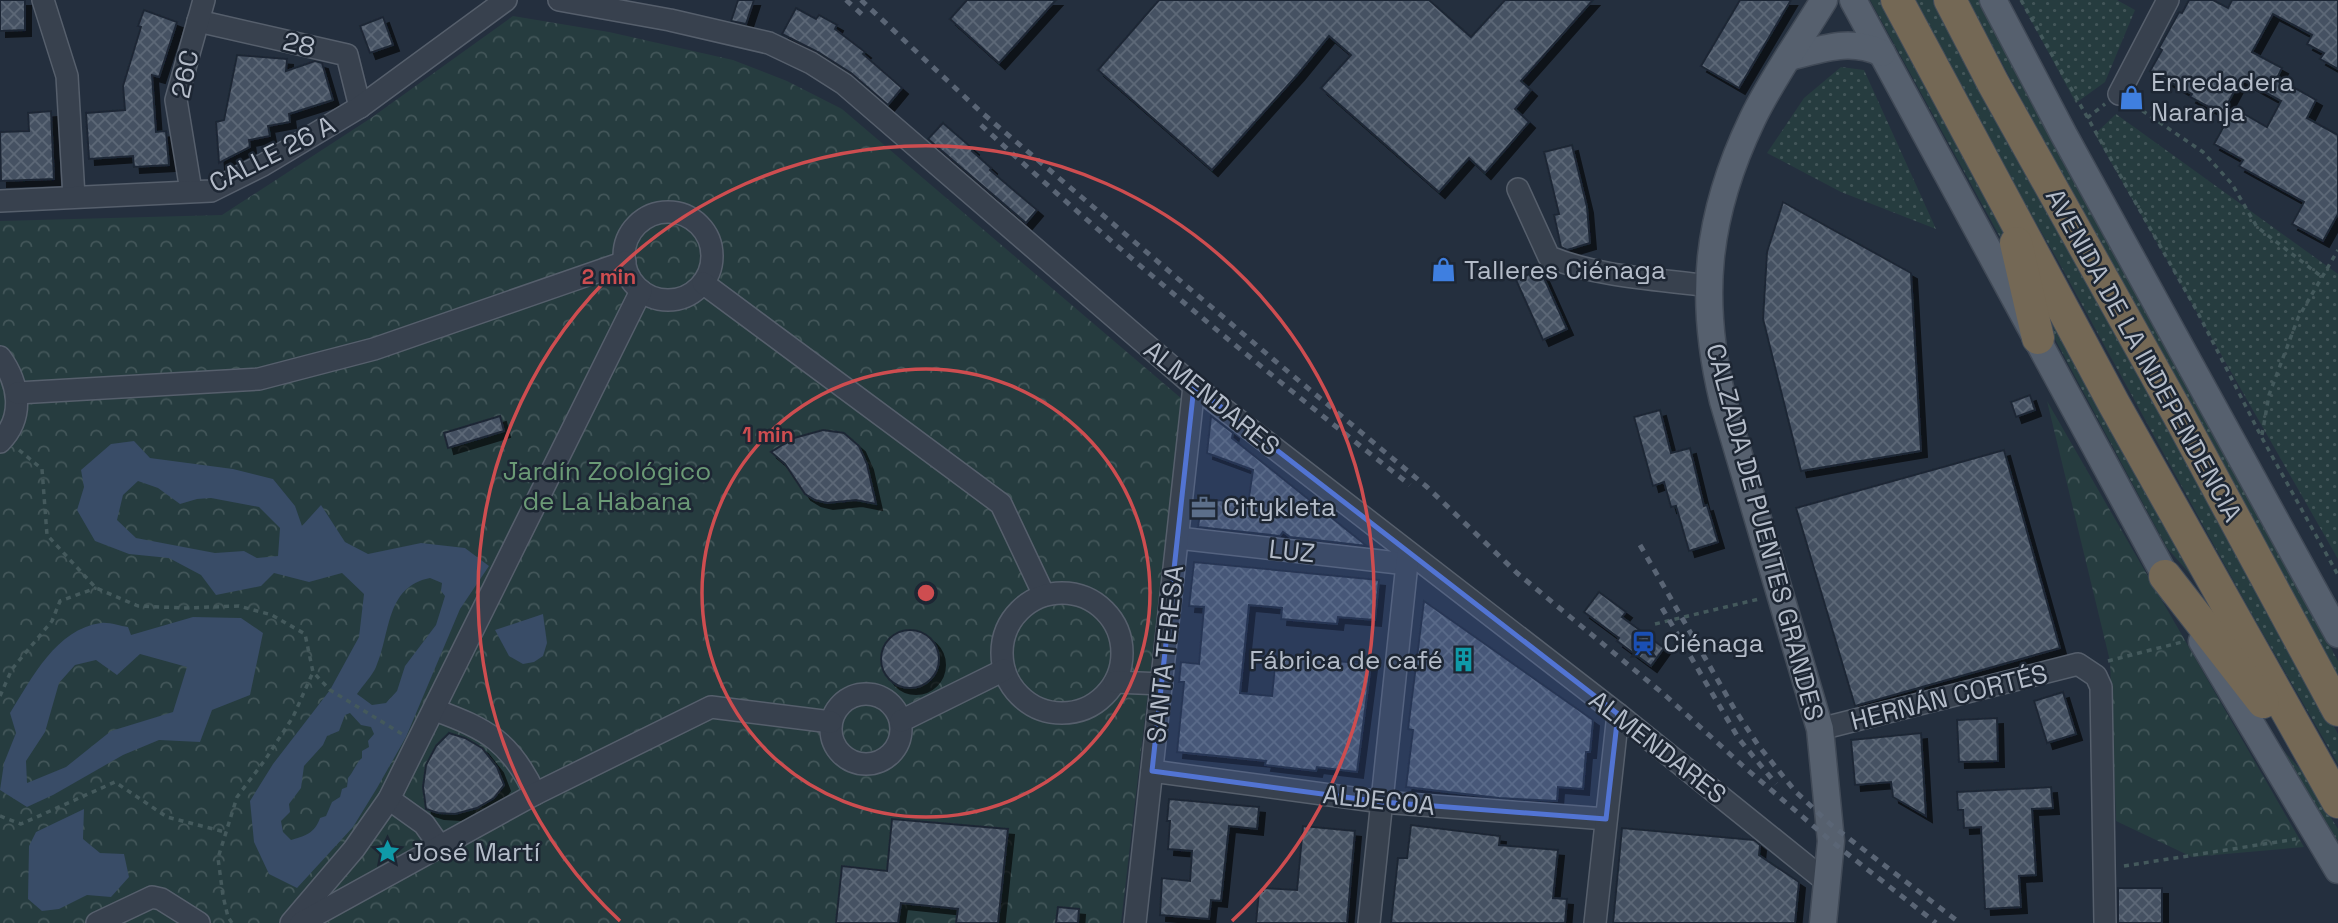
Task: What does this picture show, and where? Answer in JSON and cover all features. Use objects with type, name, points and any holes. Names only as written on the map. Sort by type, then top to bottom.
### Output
[{"type":"highway","points":[[1897,0],[2114,404],[2338,802]]},
{"type":"highway","name":"AVENIDA DE LA INDEPENDENCIA","points":[[1950,0],[2338,710]]},
{"type":"highway","points":[[2007,204],[2038,338]]},
{"type":"highway","points":[[2165,576],[2257,695],[2312,760]]},
{"type":"main road","name":"CALZADA DE PUENTES GRANDES","points":[[1823,923],[1831,841],[1820,729],[1713,358],[1708,316],[1712,248],[1718,211],[1730,170],[1753,118],[1824,0]]},
{"type":"main road","points":[[1853,0],[2198,636],[2338,870]]},
{"type":"main road","points":[[1993,0],[2070,147],[2338,634]]},
{"type":"main road","points":[[1789,57],[1836,46],[1864,45],[1882,53]]},
{"type":"street","points":[[43,0],[67,76],[74,197]]},
{"type":"street","name":"CALLE 26 A","points":[[0,201],[211,191],[263,165],[360,107],[506,0]]},
{"type":"street","name":"ALMENDARES","points":[[559,0],[670,20],[769,43],[811,63],[844,84],[1194,386],[1408,559],[1618,714],[1828,883]]},
{"type":"street","points":[[2119,94],[2159,3]]},
{"type":"street","name":"28","points":[[201,10],[346,55],[360,107]]},
{"type":"street","name":"26C","points":[[191,191],[176,100],[201,10]]},
{"type":"street","points":[[1518,189],[1549,257],[1568,265],[1709,286]]},
{"type":"street","points":[[663,213],[685,216],[696,221],[709,240],[712,262],[703,284],[685,297],[662,300],[641,291],[633,283],[625,262],[628,239],[642,221],[663,213]]},
{"type":"street","points":[[18,393],[259,379],[374,349],[625,262]]},
{"type":"street","points":[[703,284],[1001,505],[1044,595]]},
{"type":"street","points":[[291,923],[354,849],[389,799],[641,291]]},
{"type":"street","points":[[0,357],[12,374],[18,393],[12,425],[2,440]]},
{"type":"street","name":"SANTA TERESA","points":[[1135,923],[1194,386]]},
{"type":"street","name":"LUZ","points":[[1178,538],[1408,559]]},
{"type":"street","points":[[1369,923],[1408,559]]},
{"type":"street","points":[[1064,592],[1084,596],[1102,607],[1115,622],[1122,642],[1122,662],[1115,682],[1102,698],[1086,709],[1066,714],[1045,711],[1027,703],[1013,688],[1004,670],[1002,652],[1005,633],[1014,617],[1027,604],[1044,595],[1064,592]]},
{"type":"street","points":[[2078,664],[2096,676],[2101,687],[2105,923]]},
{"type":"street","name":"HERNÁN CORTÉS","points":[[1820,729],[2078,664]]},
{"type":"street","points":[[901,720],[1004,670]]},
{"type":"street","points":[[1115,682],[1162,684]]},
{"type":"street","points":[[854,695],[877,695],[896,709],[901,720],[902,732],[892,753],[883,760],[861,765],[850,761],[834,745],[831,722],[843,701],[854,695]]},
{"type":"street","points":[[301,923],[535,794],[711,707],[831,722]]},
{"type":"street","points":[[435,710],[472,723],[509,750],[524,769],[535,794]]},
{"type":"street","points":[[1595,923],[1618,714]]},
{"type":"street","name":"ALDECOA","points":[[1152,771],[1382,802],[1606,819]]},
{"type":"street","points":[[389,799],[424,824],[441,848]]},
{"type":"street","points":[[97,923],[152,897],[161,899],[199,923]]},
{"type":"path","points":[[2021,0],[2197,311],[2262,438],[2338,575]]},
{"type":"path","points":[[2119,94],[2203,152],[2232,184],[2257,227],[2322,277]]},
{"type":"path","points":[[2262,438],[2269,395],[2298,318],[2338,250]]},
{"type":"path","points":[[2,440],[42,469],[47,535],[96,588],[138,606],[239,606],[272,615],[305,634],[313,673],[330,690],[417,744]]},
{"type":"path","points":[[0,696],[12,669],[52,621],[60,601],[96,588]]},
{"type":"path","points":[[1656,624],[1781,594]]},
{"type":"path","points":[[2078,664],[2109,661],[2198,636]]},
{"type":"path","points":[[232,923],[223,896],[218,858],[237,797],[293,717],[313,673]]},
{"type":"path","points":[[0,816],[21,824],[115,782],[167,817],[226,832]]},
{"type":"path","points":[[2104,869],[2317,835]]},
{"type":"highlighted area","points":[[1194,386],[1618,714],[1606,819],[1382,802],[1152,771]]},
{"type":"green space","points":[[1870,0],[1884,0],[2197,582],[2167,548]]},
{"type":"green space","points":[[1915,0],[1941,0],[2338,734],[2338,764],[1993,149]]},
{"type":"green space","points":[[1968,0],[1984,0],[2338,661],[2338,685]]},
{"type":"green space","points":[[2020,0],[2117,0],[2135,10],[2105,82],[2076,103]]},
{"type":"green space","name":"Jardín Zoológico de La Habana","points":[[513,16],[609,32],[733,60],[787,81],[842,109],[1182,399],[1121,923],[0,923],[0,221],[222,215],[371,118]]},
{"type":"green space","points":[[1841,67],[1864,70],[1936,229],[1841,192],[1767,153],[1804,98]]},
{"type":"green space","points":[[2116,114],[2338,274],[2338,559],[2095,134]]},
{"type":"green space","points":[[2047,401],[2304,847],[2192,857],[2116,821],[2110,661]]},
{"type":"green space","points":[[2274,740],[2301,770],[2338,829],[2338,841]]},
{"type":"water","points":[[134,441],[150,458],[233,469],[273,479],[295,506],[302,526],[321,505],[345,542],[368,554],[421,543],[465,548],[489,566],[460,609],[406,737],[377,788],[353,827],[297,888],[269,874],[254,842],[250,801],[273,764],[330,690],[359,637],[364,594],[342,573],[309,582],[274,573],[261,586],[216,595],[201,575],[169,558],[129,554],[95,541],[77,510],[84,487],[81,470],[111,444]],"holes":[[[138,481],[158,488],[180,504],[211,498],[259,507],[280,528],[278,556],[257,558],[244,551],[215,553],[136,538],[117,520],[123,495]],[[430,578],[442,583],[441,591],[445,596],[436,625],[405,666],[397,691],[386,703],[372,705],[357,694],[376,667],[397,601],[415,583]],[[350,713],[361,725],[371,727],[374,734],[368,741],[369,747],[362,751],[362,758],[348,778],[347,787],[342,789],[340,797],[332,802],[326,816],[320,818],[309,833],[291,840],[283,832],[281,821],[290,812],[289,804],[301,788],[304,766],[323,745],[327,736],[339,731],[345,715]]]},
{"type":"water","points":[[543,614],[547,643],[543,656],[534,662],[523,664],[509,656],[495,630]]},
{"type":"water","points":[[193,617],[241,618],[263,633],[250,695],[212,710],[200,742],[159,740],[123,755],[27,807],[0,790],[4,763],[16,733],[10,713],[47,657],[58,645],[85,627],[101,623],[111,624],[128,627],[131,635]],"holes":[[[140,654],[187,667],[173,712],[111,731],[66,767],[27,783],[26,761],[45,732],[59,683],[75,665],[96,660],[117,675]]]},
{"type":"water","points":[[84,809],[83,839],[100,853],[124,854],[129,877],[111,897],[87,895],[59,909],[42,911],[28,899],[29,846],[36,832]]},
{"type":"building","points":[[0,0],[25,0],[25,30],[0,31]]},
{"type":"building","points":[[738,0],[754,0],[746,24],[731,21]]},
{"type":"building","points":[[967,0],[1056,0],[999,63],[950,19]]},
{"type":"building","points":[[1159,0],[1429,0],[1471,37],[1505,0],[1593,0],[1521,81],[1531,90],[1515,109],[1529,122],[1485,173],[1469,158],[1439,192],[1321,88],[1351,55],[1329,36],[1212,170],[1098,70]]},
{"type":"building","points":[[1740,0],[1791,0],[1739,88],[1701,66]]},
{"type":"building","points":[[2189,0],[2213,0],[2228,8],[2232,0],[2338,0],[2338,69],[2320,59],[2324,53],[2307,44],[2312,35],[2273,14],[2252,52],[2282,68],[2277,78],[2316,100],[2307,118],[2338,135],[2338,214],[2323,241],[2292,224],[2304,202],[2239,166],[2243,160],[2214,144],[2234,108],[2267,127],[2281,101],[2241,79],[2222,114],[2150,71],[2162,50],[2159,48],[2179,12],[2182,13]]},
{"type":"building","points":[[796,8],[816,19],[819,15],[837,25],[835,29],[865,52],[863,54],[902,88],[888,105],[851,73],[782,34]]},
{"type":"building","points":[[144,10],[177,22],[159,77],[152,75],[156,132],[166,131],[169,165],[134,167],[133,156],[89,159],[86,113],[125,110],[123,86]]},
{"type":"building","points":[[383,17],[393,45],[370,53],[360,26]]},
{"type":"building","points":[[237,55],[287,59],[286,71],[315,61],[322,63],[333,100],[289,114],[290,122],[268,126],[270,136],[249,140],[250,147],[219,163],[216,122],[224,120]]},
{"type":"building","points":[[51,111],[54,179],[1,181],[0,132],[29,131],[28,113]]},
{"type":"building","points":[[943,123],[973,149],[990,170],[1037,210],[1026,223],[928,139]]},
{"type":"building","points":[[1572,145],[1587,207],[1590,243],[1567,250],[1561,247],[1554,215],[1559,214],[1544,152]]},
{"type":"building","points":[[1783,202],[1911,273],[1921,451],[1801,471],[1763,319],[1767,252]]},
{"type":"building","points":[[1540,269],[1567,329],[1543,340],[1516,280]]},
{"type":"building","points":[[2030,395],[2035,410],[2016,417],[2011,402]]},
{"type":"building","points":[[1660,410],[1671,453],[1690,448],[1704,506],[1707,505],[1718,542],[1689,551],[1676,506],[1671,507],[1664,482],[1653,486],[1634,417]]},
{"type":"building","points":[[500,416],[504,431],[448,448],[444,433]]},
{"type":"building","points":[[1211,416],[1233,433],[1232,438],[1367,546],[1290,537],[1283,532],[1280,536],[1198,527],[1202,498],[1248,504],[1253,470],[1207,453]]},
{"type":"building","points":[[823,430],[844,433],[859,446],[867,464],[876,504],[856,500],[827,503],[815,500],[805,494],[785,464],[771,452],[794,438]]},
{"type":"building","points":[[2004,450],[2060,648],[1855,706],[1796,508]]},
{"type":"building","points":[[1194,562],[1379,580],[1375,620],[1338,617],[1337,624],[1281,619],[1282,608],[1249,605],[1240,693],[1272,696],[1276,656],[1371,664],[1357,772],[1317,767],[1316,771],[1265,765],[1266,761],[1177,752],[1184,682],[1179,682],[1181,662],[1199,664],[1204,607],[1189,606]]},
{"type":"building","points":[[1599,592],[1626,612],[1622,617],[1664,648],[1651,666],[1584,612]]},
{"type":"building","name":"Fábrica de café","points":[[1424,601],[1593,720],[1590,752],[1586,752],[1583,789],[1558,787],[1557,801],[1499,798],[1406,787],[1413,730],[1408,729]]},
{"type":"building","points":[[904,630],[916,630],[931,638],[939,653],[939,665],[931,680],[916,688],[904,688],[889,680],[881,665],[881,653],[889,638]]},
{"type":"building","points":[[2063,692],[2076,734],[2047,743],[2034,701]]},
{"type":"building","points":[[1997,718],[1998,761],[1959,762],[1957,720]]},
{"type":"building","points":[[449,733],[482,748],[497,767],[504,785],[494,798],[477,808],[455,814],[426,809],[423,787],[426,765],[436,746]]},
{"type":"building","points":[[1921,733],[1926,816],[1893,797],[1891,782],[1855,785],[1851,740]]},
{"type":"building","points":[[2051,787],[2053,808],[2032,809],[2036,875],[2019,876],[2021,907],[1985,909],[1981,827],[1964,828],[1963,810],[1958,810],[1957,792]]},
{"type":"building","points":[[1169,799],[1259,807],[1257,829],[1229,826],[1221,901],[1211,900],[1209,919],[1160,915],[1162,878],[1190,881],[1192,851],[1168,849]]},
{"type":"building","points":[[892,819],[1008,829],[998,923],[956,923],[958,909],[901,903],[898,923],[836,923],[842,866],[887,871]]},
{"type":"building","points":[[1411,825],[1500,836],[1499,845],[1558,850],[1553,898],[1567,899],[1565,923],[1391,923],[1398,858],[1407,858]]},
{"type":"building","points":[[1303,826],[1355,831],[1347,923],[1256,923],[1259,891],[1263,891],[1263,888],[1297,890]]},
{"type":"building","points":[[1622,828],[1754,840],[1760,845],[1759,855],[1799,882],[1795,923],[1613,923]]},
{"type":"building","points":[[2118,888],[2162,888],[2162,923],[2118,923]]},
{"type":"building","points":[[1058,907],[1079,909],[1078,923],[1056,923]]},
{"type":"railway","points":[[846,0],[866,18]]},
{"type":"railway","points":[[861,0],[981,112],[1427,487],[1517,573],[1666,696],[1831,841],[1936,923]]},
{"type":"railway","points":[[981,125],[1192,309],[1410,485]]},
{"type":"railway","points":[[1640,545],[1735,710],[1758,745],[1795,791],[1830,824],[1960,923]]},
{"type":"railway","points":[[1662,608],[1739,739],[1776,784]]},
{"type":"place","name":"Enredadera Naranja","points":[[2131,97]]},
{"type":"place","name":"Talleres Ciénaga","points":[[1444,270]]},
{"type":"place","name":"Citykleta","points":[[1203,507]]},
{"type":"place","name":"Ciénaga","points":[[1643,643]]},
{"type":"place","name":"Fábrica de café","points":[[1463,660]]},
{"type":"place","name":"José Martí","points":[[388,852]]}]
